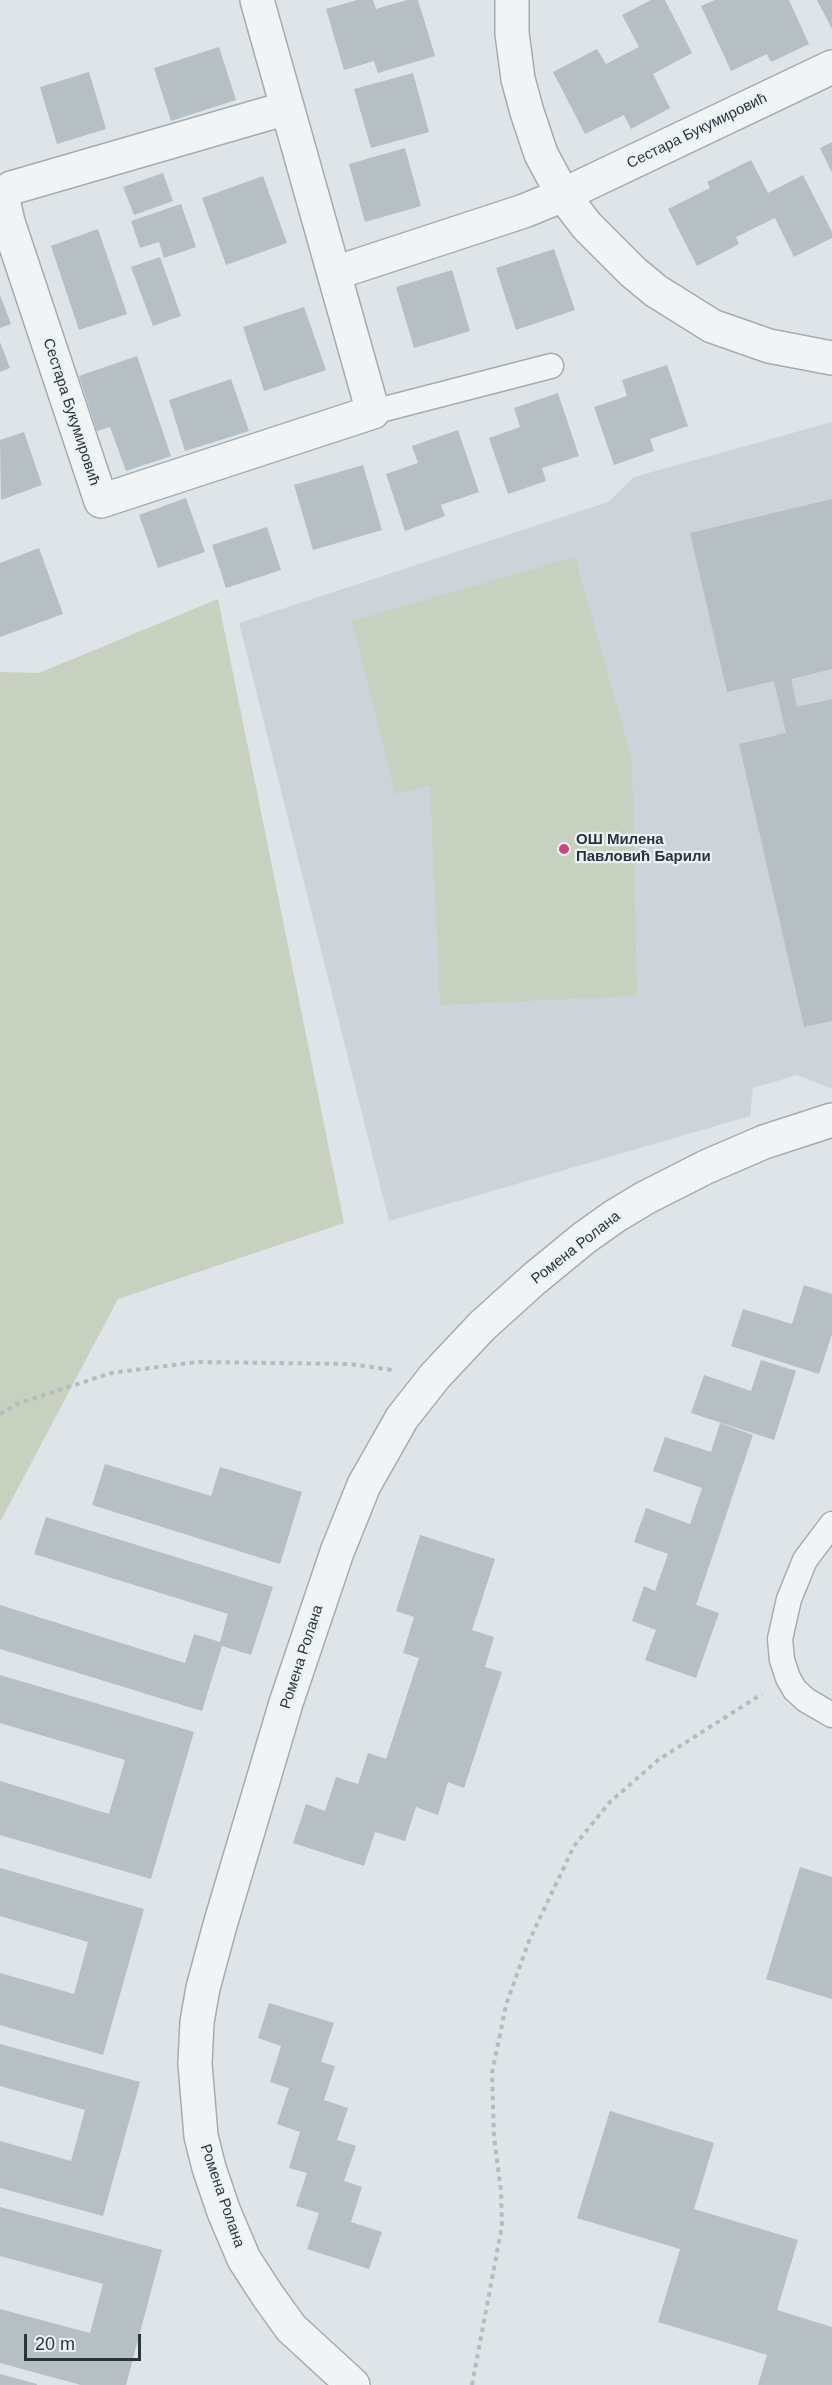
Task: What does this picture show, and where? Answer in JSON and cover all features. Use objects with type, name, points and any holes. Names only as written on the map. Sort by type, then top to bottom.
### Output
[{"type":"street","points":[[257,0],[373,412]]},
{"type":"street","points":[[512,0],[512,33],[518,79],[541,154],[563,195],[587,226],[633,272],[656,291],[712,326],[745,339],[792,352],[832,358]]},
{"type":"street","name":"Сестара Букумировић","points":[[335,273],[524,211],[563,195],[832,67]]},
{"type":"street","name":"Сестара Букумировић","points":[[287,108],[11,188],[5,195],[4,204],[8,222],[101,501],[373,412]]},
{"type":"street","name":"Ромена Ролана","points":[[353,2385],[291,2328],[268,2296],[240,2249],[209,2168],[201,2136],[195,2064],[197,2022],[203,1988],[286,1703],[337,1552],[364,1485],[402,1418],[435,1376],[482,1326],[534,1279],[615,1216],[706,1167],[764,1142],[832,1120]]},
{"type":"lane","points":[[373,412],[550,366]]},
{"type":"lane","points":[[832,1524],[805,1560],[789,1599],[780,1639],[782,1659],[788,1678],[795,1690],[806,1700],[832,1714]]},
{"type":"path","points":[[0,1414],[17,1404],[111,1373],[197,1362],[350,1364],[435,1376]]},
{"type":"path","points":[[472,2385],[502,2226],[501,2191],[494,2137],[492,2073],[506,2005],[528,1941],[574,1846],[610,1802],[658,1760],[788,1678]]},
{"type":"shaded area","name":"ОШ Милена Павловић Барили","points":[[832,422],[832,1089],[797,1075],[753,1088],[750,1116],[389,1221],[239,623],[608,502],[634,477]]},
{"type":"green space","points":[[575,557],[632,760],[637,996],[440,1005],[430,785],[395,794],[352,621]]},
{"type":"green space","points":[[218,599],[344,1223],[118,1299],[0,1522],[0,672],[39,673]]},
{"type":"building","points":[[357,0],[373,0],[376,9],[407,0],[418,0],[435,56],[378,73],[374,61],[344,70],[326,9]]},
{"type":"building","points":[[651,0],[665,0],[692,53],[653,74],[670,108],[631,129],[624,115],[585,134],[553,72],[597,49],[606,64],[639,47],[622,15]]},
{"type":"building","points":[[715,0],[789,0],[809,44],[771,62],[767,54],[731,71],[701,6]]},
{"type":"building","points":[[817,0],[832,0],[832,29]]},
{"type":"building","points":[[219,47],[236,100],[171,121],[154,68]]},
{"type":"building","points":[[89,72],[106,129],[57,144],[40,87]]},
{"type":"building","points":[[413,73],[429,132],[371,148],[354,89]]},
{"type":"building","points":[[832,142],[832,173],[820,148]]},
{"type":"building","points":[[405,148],[421,206],[365,222],[349,164]]},
{"type":"building","points":[[751,160],[768,193],[803,175],[832,232],[832,238],[794,257],[775,218],[736,237],[739,244],[697,266],[668,209],[710,188],[707,182]]},
{"type":"building","points":[[163,173],[173,201],[134,215],[123,187]]},
{"type":"building","points":[[263,176],[287,243],[226,265],[202,198]]},
{"type":"building","points":[[181,204],[196,247],[164,258],[159,242],[140,248],[131,221]]},
{"type":"building","points":[[98,229],[127,314],[79,330],[51,246]]},
{"type":"building","points":[[554,249],[575,310],[516,330],[496,268]]},
{"type":"building","points":[[160,257],[181,316],[153,326],[131,267]]},
{"type":"building","points":[[452,270],[470,331],[414,348],[396,287]]},
{"type":"building","points":[[0,295],[11,324],[0,328]]},
{"type":"building","points":[[304,307],[326,370],[264,391],[243,327]]},
{"type":"building","points":[[0,342],[10,368],[0,372]]},
{"type":"building","points":[[137,356],[171,456],[126,471],[110,427],[97,431],[79,376]]},
{"type":"building","points":[[667,365],[688,426],[650,439],[654,451],[614,465],[594,407],[627,396],[622,380]]},
{"type":"building","points":[[231,379],[249,431],[185,451],[169,400]]},
{"type":"building","points":[[558,393],[579,456],[542,468],[546,481],[508,494],[489,438],[520,427],[514,408]]},
{"type":"building","points":[[458,430],[479,492],[441,505],[445,516],[405,531],[386,474],[418,463],[412,446]]},
{"type":"building","points":[[24,432],[42,485],[1,500],[0,440]]},
{"type":"building","points":[[363,465],[382,530],[313,550],[294,485]]},
{"type":"building","points":[[186,498],[205,552],[158,568],[139,515]]},
{"type":"building","points":[[832,499],[832,669],[791,679],[797,707],[832,699],[832,1021],[804,1027],[739,744],[786,733],[774,681],[727,692],[690,533]]},
{"type":"building","points":[[267,527],[281,570],[226,588],[212,545]]},
{"type":"building","points":[[39,548],[63,614],[0,637],[0,563]]},
{"type":"building","points":[[804,1285],[832,1294],[832,1334],[819,1374],[731,1346],[743,1309],[792,1324]]},
{"type":"building","points":[[761,1360],[796,1371],[774,1440],[691,1413],[704,1375],[751,1391]]},
{"type":"building","points":[[720,1423],[753,1435],[696,1605],[719,1613],[696,1678],[645,1660],[656,1630],[632,1621],[644,1586],[655,1591],[668,1554],[634,1542],[646,1508],[690,1524],[702,1488],[653,1471],[665,1437],[711,1452]]},
{"type":"building","points":[[105,1464],[211,1496],[220,1467],[302,1492],[280,1564],[92,1505]]},
{"type":"building","points":[[46,1517],[273,1587],[251,1655],[222,1646],[202,1711],[0,1649],[0,1605],[185,1663],[194,1634],[220,1642],[228,1614],[34,1554]]},
{"type":"building","points":[[420,1535],[495,1559],[472,1630],[494,1637],[485,1667],[502,1672],[464,1788],[448,1782],[438,1815],[416,1807],[405,1841],[375,1832],[364,1866],[293,1843],[306,1804],[325,1811],[336,1777],[358,1784],[368,1753],[386,1759],[419,1658],[403,1653],[414,1617],[396,1611]]},
{"type":"building","points":[[0,1675],[194,1732],[151,1879],[0,1835],[0,1781],[109,1814],[125,1760],[0,1723]]},
{"type":"building","points":[[800,1867],[832,1877],[832,1999],[766,1979]]},
{"type":"building","points":[[0,1868],[144,1909],[103,2055],[0,2025],[0,1973],[74,1994],[88,1942],[0,1916]]},
{"type":"building","points":[[269,2003],[334,2023],[321,2062],[335,2066],[324,2100],[348,2108],[337,2140],[356,2146],[344,2181],[362,2187],[351,2222],[382,2232],[369,2269],[307,2249],[319,2213],[296,2206],[307,2173],[289,2168],[300,2132],[277,2124],[289,2088],[270,2082],[281,2046],[258,2038]]},
{"type":"building","points":[[0,2044],[140,2082],[103,2216],[0,2188],[0,2141],[71,2161],[85,2110],[0,2086]]},
{"type":"building","points":[[610,2111],[714,2143],[694,2209],[798,2240],[777,2310],[832,2327],[832,2385],[758,2385],[767,2355],[658,2322],[680,2249],[577,2218]]},
{"type":"building","points":[[0,2207],[162,2250],[126,2385],[81,2385],[0,2363],[0,2309],[90,2333],[103,2284],[0,2256]]},
{"type":"building","points":[[0,2374],[37,2384],[37,2385],[0,2385]]},
{"type":"place","name":"ОШ Милена Павловић Барили","points":[[564,849]]}]
